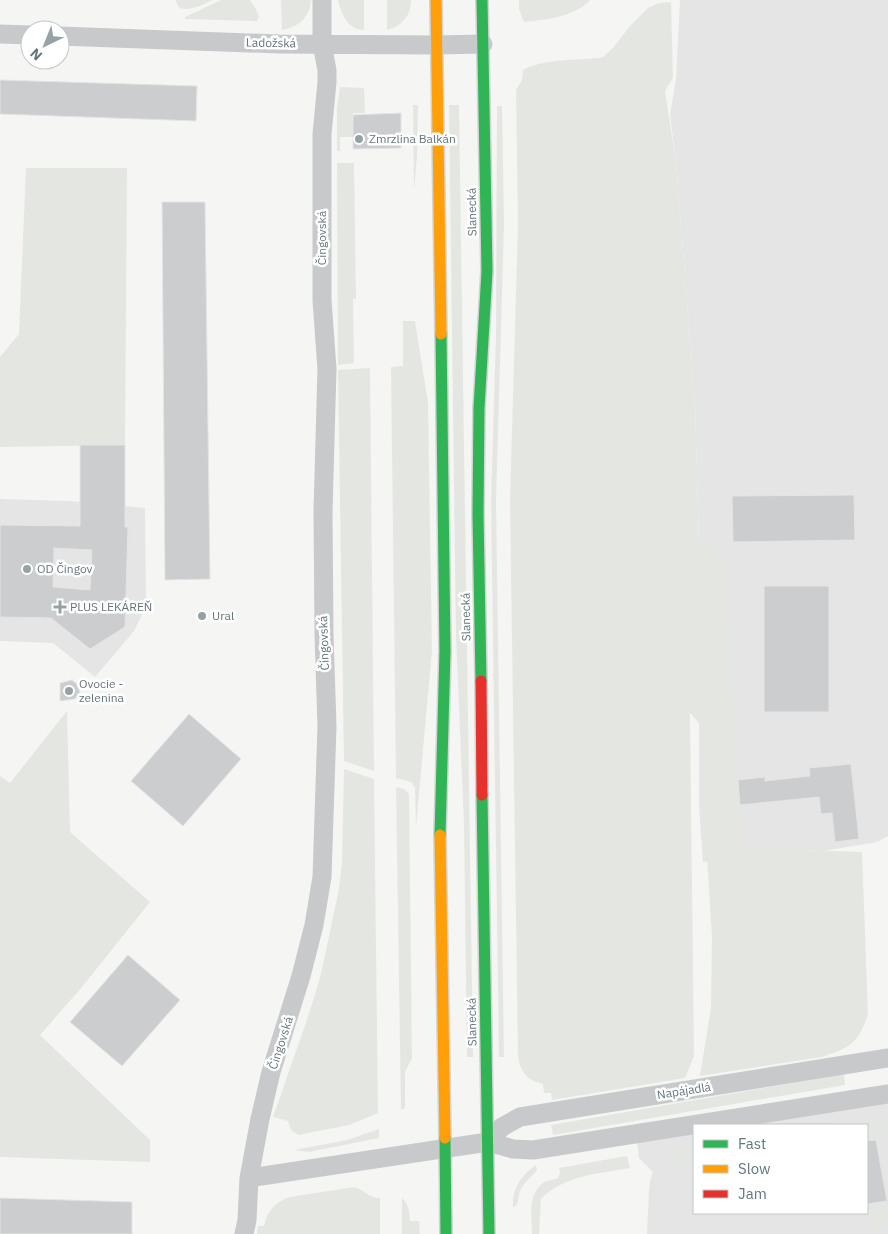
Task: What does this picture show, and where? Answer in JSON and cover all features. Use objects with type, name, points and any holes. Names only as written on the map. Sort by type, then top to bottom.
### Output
[{"type":"main road","name":"Slanecká","points":[[436,0],[444,652],[440,824],[446,1234]]},
{"type":"main road","name":"Slanecká","points":[[482,0],[487,271],[479,408],[478,514],[489,1234]]},
{"type":"street","name":"Čingovská","points":[[244,1234],[247,1220],[249,1178],[271,1072],[301,976],[314,925],[322,877],[327,726],[323,521],[327,369],[322,300],[322,134],[327,70],[322,44],[322,0]]},
{"type":"street","points":[[0,34],[20,35]]},
{"type":"street","name":"Ladožská","points":[[70,36],[279,44],[483,44]]},
{"type":"street","name":"Napájadlá","points":[[488,1142],[502,1127],[520,1117],[888,1058]]},
{"type":"street","points":[[698,1124],[888,1094]]},
{"type":"street","points":[[249,1178],[488,1142],[513,1149],[533,1150],[693,1125]]},
{"type":"shaded area","points":[[176,0],[212,0],[196,7],[182,9],[178,7]]},
{"type":"shaded area","points":[[221,0],[250,0],[259,17],[257,21],[185,19],[185,17]]},
{"type":"shaded area","points":[[281,0],[311,0],[308,12],[302,21],[293,27],[282,30]]},
{"type":"shaded area","points":[[338,0],[364,0],[364,30],[354,27],[346,20]]},
{"type":"shaded area","points":[[387,0],[411,0],[411,6],[405,20],[387,30]]},
{"type":"shaded area","points":[[519,0],[590,0],[584,6],[568,14],[550,19],[524,22],[519,9]]},
{"type":"shaded area","points":[[680,0],[888,0],[888,836],[877,842],[823,851],[803,850],[703,862],[699,806],[699,544],[695,401],[676,162],[670,115],[676,79]]},
{"type":"shaded area","points":[[671,2],[673,78],[665,91],[676,162],[695,401],[699,543],[722,545],[742,845],[862,852],[868,1014],[857,1038],[847,1047],[832,1054],[700,1076],[711,1008],[712,937],[704,810],[700,595],[700,724],[690,713],[694,1056],[685,1078],[552,1100],[551,1093],[544,1093],[543,1084],[533,1081],[526,1075],[521,1067],[518,1056],[510,501],[518,224],[516,90],[522,80],[523,70],[531,66],[549,62],[603,57],[648,8],[659,3]]},
{"type":"shaded area","points":[[340,87],[364,88],[365,113],[353,113],[353,137],[340,137],[340,151],[337,151],[337,109]]},
{"type":"shaded area","points":[[413,105],[418,105],[414,190]]},
{"type":"shaded area","points":[[449,105],[459,105],[473,1057],[467,1057],[464,824],[456,636]]},
{"type":"shaded area","points":[[497,106],[502,106],[504,224],[496,502],[504,1057],[499,1057],[491,501],[496,335]]},
{"type":"shaded area","points":[[337,163],[354,163],[356,299],[353,299],[354,363],[338,365]]},
{"type":"shaded area","points":[[26,168],[127,168],[125,445],[0,447],[0,357],[19,334]]},
{"type":"shaded area","points":[[403,321],[415,321],[428,403],[432,651],[416,827],[415,787],[411,782],[396,778],[391,367],[403,366]]},
{"type":"shaded area","points":[[370,368],[374,771],[344,761],[338,370]]},
{"type":"shaded area","points":[[0,499],[68,501],[145,508],[146,606],[134,631],[95,677],[53,643],[0,641]]},
{"type":"shaded area","points":[[67,711],[70,832],[150,902],[82,987],[40,1035],[150,1140],[150,1162],[0,1157],[0,776],[10,783]]},
{"type":"shaded area","points":[[344,769],[374,779],[378,1113],[349,1125],[298,1135],[291,1130],[288,1121],[273,1117],[321,974],[339,889],[342,862]]},
{"type":"shaded area","points":[[396,787],[404,789],[409,794],[412,1058],[405,1072],[404,1109],[401,1109]]},
{"type":"shaded area","points":[[844,1074],[845,1085],[553,1135],[551,1125]]},
{"type":"shaded area","points":[[888,1094],[888,1234],[647,1234],[649,1191],[653,1172],[639,1158],[636,1134],[693,1125],[693,1214],[868,1214],[868,1124],[699,1124]]},
{"type":"shaded area","points":[[888,1116],[888,1138],[886,1139],[881,1117]]},
{"type":"shaded area","points":[[873,1117],[875,1134],[868,1140],[868,1124],[828,1124]]},
{"type":"shaded area","points":[[379,1129],[379,1138],[309,1152],[294,1150],[347,1140]]},
{"type":"shaded area","points":[[693,1146],[693,1165],[670,1169],[668,1150]]},
{"type":"shaded area","points":[[627,1156],[630,1168],[571,1180],[550,1191],[541,1199],[539,1234],[532,1234],[532,1200],[543,1183],[558,1178],[559,1168]]},
{"type":"shaded area","points":[[536,1165],[537,1170],[520,1191],[517,1203],[513,1207],[516,1188],[526,1173]]},
{"type":"shaded area","points":[[354,1187],[372,1197],[380,1198],[380,1234],[257,1234],[258,1226],[264,1226],[272,1208],[285,1199]]},
{"type":"shaded area","points":[[402,1198],[409,1211],[410,1221],[419,1221],[420,1234],[402,1234]]},
{"type":"shaded area","points":[[888,1206],[888,1220],[877,1228],[872,1228],[870,1227],[868,1211]]},
{"type":"building","points":[[0,80],[197,86],[196,121],[0,114]]},
{"type":"building","points":[[401,113],[401,148],[353,149],[353,115]]},
{"type":"building","points":[[162,202],[205,202],[210,579],[165,580]]},
{"type":"building","name":"OD Čingov","points":[[80,445],[125,445],[125,527],[128,527],[125,627],[90,649],[51,618],[0,617],[0,525],[80,526]],"holes":[[[54,548],[92,550],[90,590],[53,587]]]},
{"type":"building","points":[[854,495],[855,540],[733,542],[732,496]]},
{"type":"building","points":[[764,586],[829,586],[829,712],[764,712]]},
{"type":"building","points":[[72,680],[77,684],[80,692],[75,699],[60,701],[60,683]]},
{"type":"building","points":[[189,714],[241,759],[183,826],[131,781]]},
{"type":"building","points":[[851,764],[859,839],[835,842],[832,813],[821,814],[819,797],[740,805],[738,780],[765,777],[765,781],[810,776],[809,768]]},
{"type":"building","points":[[128,955],[180,1000],[122,1066],[70,1022]]},
{"type":"building","points":[[876,1140],[887,1201],[868,1204],[868,1141]]},
{"type":"building","points":[[0,1198],[132,1202],[132,1234],[0,1234]]},
{"type":"traffic: fast","points":[[481,681],[478,514],[479,408],[487,271],[482,0]]},
{"type":"traffic: fast","points":[[440,835],[445,651],[441,334]]},
{"type":"traffic: fast","points":[[482,795],[489,1234]]},
{"type":"traffic: fast","points":[[445,1138],[446,1234]]},
{"type":"traffic: slow","points":[[436,0],[441,334]]},
{"type":"traffic: slow","points":[[440,835],[445,1138]]},
{"type":"traffic: jam","points":[[481,681],[482,795]]},
{"type":"place","name":"Zmrzlina Balkán","points":[[359,139]]},
{"type":"place","name":"OD Čingov","points":[[27,569]]},
{"type":"place","name":"PLUS LEKÁREŇ","points":[[60,607]]},
{"type":"place","name":"Ural","points":[[202,616]]},
{"type":"place","name":"Ovocie - zelenina","points":[[69,691]]}]
